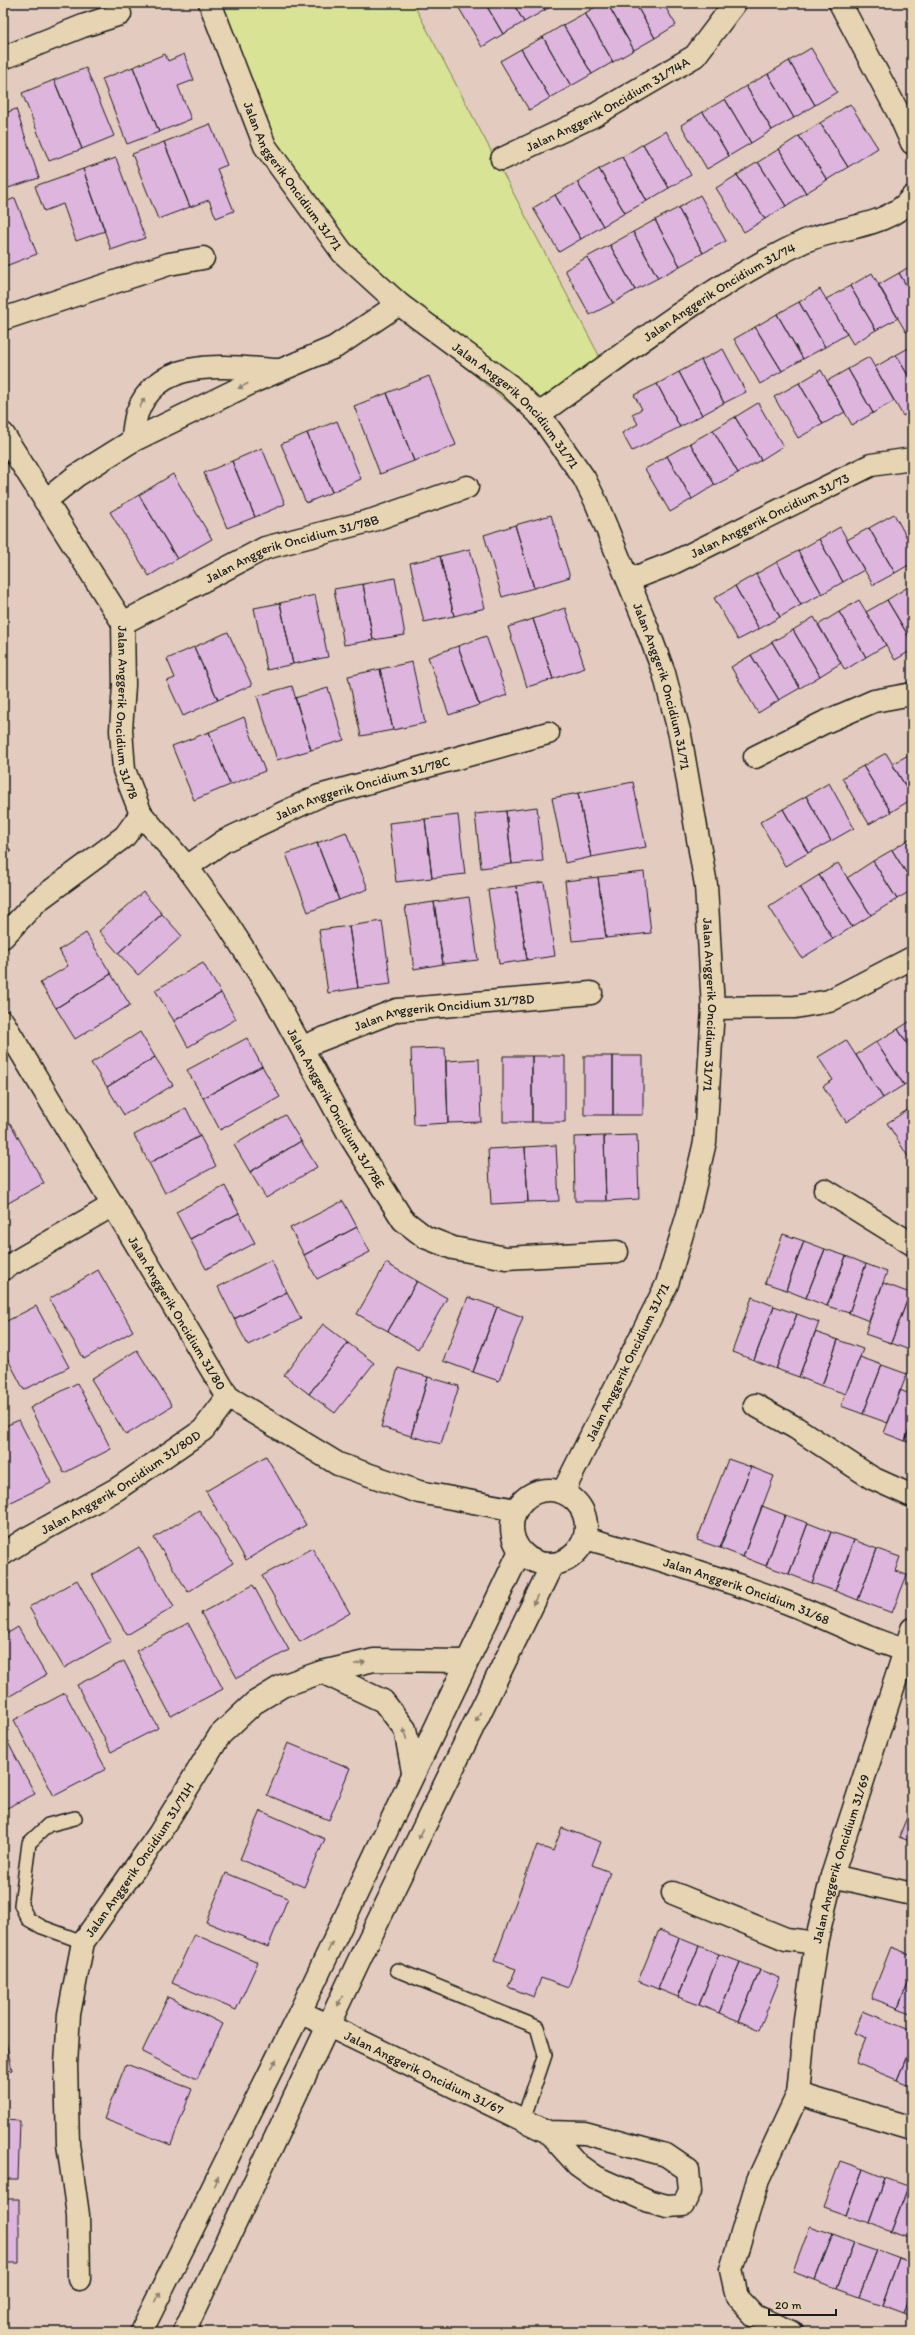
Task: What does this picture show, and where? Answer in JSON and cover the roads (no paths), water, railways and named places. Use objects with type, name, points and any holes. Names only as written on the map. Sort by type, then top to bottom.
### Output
[{"type":"street","name":"Jalan Anggerik Oncidium 31/71","points":[[210,3],[265,146],[342,252],[399,304],[509,385],[539,414],[584,478],[629,580],[664,673],[680,734],[706,885],[713,1008],[712,1049],[705,1142],[688,1214],[667,1284],[563,1492]]},
{"type":"street","name":"Jalan Anggerik Oncidium 31/74A","points":[[502,159],[593,116],[695,56],[735,3]]},
{"type":"street","points":[[840,3],[900,116],[912,143]]},
{"type":"street","points":[[3,58],[83,26],[120,14]]},
{"type":"street","name":"Jalan Anggerik Oncidium 31/74","points":[[539,414],[712,292],[807,240],[894,214],[907,204],[912,197]]},
{"type":"street","points":[[3,319],[170,264],[203,258]]},
{"type":"street","points":[[45,501],[76,476],[132,441],[173,419],[279,370],[335,347],[399,304]]},
{"type":"street","points":[[132,441],[137,414],[146,395],[181,370],[215,366],[279,370]]},
{"type":"street","name":"Jalan Anggerik Oncidium 31/78","points":[[3,434],[123,623],[124,685],[121,730],[124,770],[141,814],[125,836],[37,901],[3,937]]},
{"type":"street","name":"Jalan Anggerik Oncidium 31/73","points":[[629,580],[672,563],[871,466],[912,459]]},
{"type":"street","name":"Jalan Anggerik Oncidium 31/78B","points":[[123,623],[266,548],[373,520],[467,487]]},
{"type":"street","points":[[755,757],[823,723],[874,701],[912,694]]},
{"type":"street","name":"Jalan Anggerik Oncidium 31/78C","points":[[187,867],[224,841],[319,796],[548,733]]},
{"type":"street","name":"Jalan Anggerik Oncidium 31/78E","points":[[141,814],[187,867],[223,917],[270,990],[350,1136],[403,1220],[426,1237],[453,1248],[506,1258],[617,1252]]},
{"type":"street","points":[[713,1008],[795,1007],[829,1001],[912,958]]},
{"type":"street","name":"Jalan Anggerik Oncidium 31/78D","points":[[302,1046],[397,1010],[591,993]]},
{"type":"street","name":"Jalan Anggerik Oncidium 31/80","points":[[3,1022],[228,1397],[338,1464],[419,1492],[516,1510]]},
{"type":"street","points":[[825,1190],[912,1244]]},
{"type":"street","points":[[3,1269],[113,1205]]},
{"type":"street","name":"Jalan Anggerik Oncidium 31/80D","points":[[3,1554],[26,1539],[117,1489],[196,1435],[203,1430],[228,1397]]},
{"type":"street","points":[[755,1405],[796,1428],[872,1478],[912,1496]]},
{"type":"street","points":[[541,1491],[563,1492],[575,1500],[583,1511],[587,1524],[586,1538],[581,1548],[573,1556],[563,1562],[552,1565],[534,1562],[520,1551],[513,1538],[512,1524],[516,1510],[522,1501],[541,1491]]},
{"type":"street","name":"Jalan Anggerik Oncidium 31/68","points":[[586,1538],[741,1586],[803,1609],[856,1634],[909,1651]]},
{"type":"street","points":[[141,2332],[300,2012],[465,1661],[520,1551]]},
{"type":"street","points":[[184,2332],[329,2026],[552,1565]]},
{"type":"street","name":"Jalan Anggerik Oncidium 31/69","points":[[792,2332],[755,2316],[737,2297],[731,2270],[758,2180],[798,2094],[805,2019],[816,1943],[832,1876],[909,1651],[912,1629]]},
{"type":"street","name":"Jalan Anggerik Oncidium 31/71H","points":[[79,2279],[78,2215],[68,2144],[66,2064],[69,2014],[83,1942],[159,1834],[220,1735],[254,1703],[282,1686],[322,1672],[374,1660],[465,1661]]},
{"type":"street","points":[[322,1672],[383,1700],[405,1729],[413,1772]]},
{"type":"street","points":[[832,1876],[912,1894]]},
{"type":"street","points":[[672,1893],[786,1939],[816,1943]]},
{"type":"street","name":"Jalan Anggerik Oncidium 31/67","points":[[300,2012],[548,2132],[578,2165],[595,2177],[649,2201],[667,2206],[683,2205],[690,2191],[688,2170],[666,2155],[586,2133],[548,2132]]},
{"type":"street","points":[[798,2094],[912,2128]]},
{"type":"lane","points":[[75,1818],[48,1824],[29,1843],[21,1905],[28,1918],[42,1927],[83,1942]]},
{"type":"lane","points":[[397,1970],[537,2027],[544,2055],[523,2120]]}]
